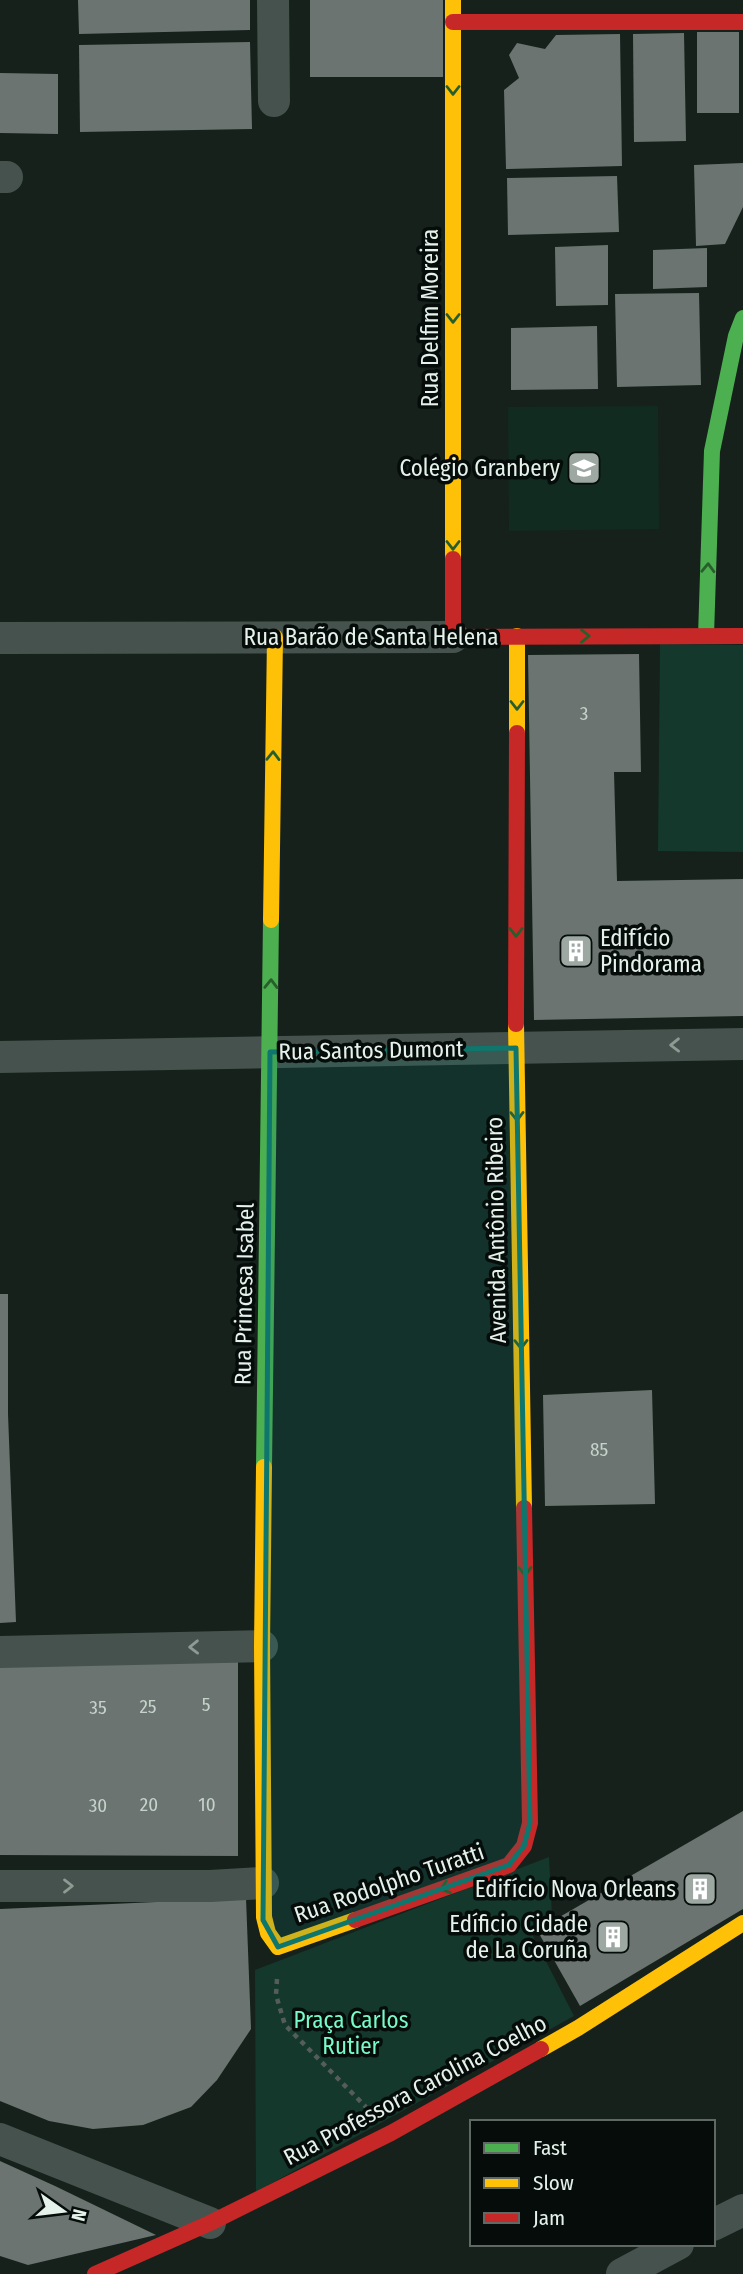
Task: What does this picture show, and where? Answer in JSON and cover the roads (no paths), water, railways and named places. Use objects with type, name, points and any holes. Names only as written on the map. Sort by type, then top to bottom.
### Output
[{"type":"street","points":[[273,0],[274,101]]},
{"type":"street","name":"Rua Delfim Moreira","points":[[453,0],[453,636]]},
{"type":"street","points":[[453,22],[743,22]]},
{"type":"street","points":[[706,636],[712,451],[743,318]]},
{"type":"street","name":"Avenida Antônio Ribeiro","points":[[517,636],[516,1048],[530,1822]]},
{"type":"street","name":"Rua Barão de Santa Helena","points":[[0,638],[743,636]]},
{"type":"street","name":"Rua Princesa Isabel","points":[[275,638],[262,1646],[263,1920],[269,1938],[278,1947]]},
{"type":"street","name":"Rua Santos Dumont","points":[[0,1057],[743,1044]]},
{"type":"street","points":[[0,1652],[262,1646]]},
{"type":"street","name":"Rua Rodolpho Turatti","points":[[278,1947],[509,1865],[524,1846],[530,1822]]},
{"type":"street","points":[[0,1886],[197,1886],[263,1883]]},
{"type":"street","name":"Rua Professora Carolina Coelho","points":[[95,2274],[210,2223],[391,2133],[578,2028],[743,1923]]},
{"type":"street","points":[[0,2138],[210,2223]]},
{"type":"street","points":[[715,2224],[743,2210]]},
{"type":"street","points":[[622,2274],[674,2246]]},
{"type":"place","name":"Colégio Granbery","points":[[584,468]]},
{"type":"place","name":"Edifício Pindorama","points":[[576,951]]},
{"type":"place","name":"Edifício Nova Orleans","points":[[700,1889]]},
{"type":"place","name":"Edíficio Cidade de La Coruña","points":[[613,1937]]},
{"type":"park label","name":"Praça Carlos Rutier","points":[[351,2033]]}]
